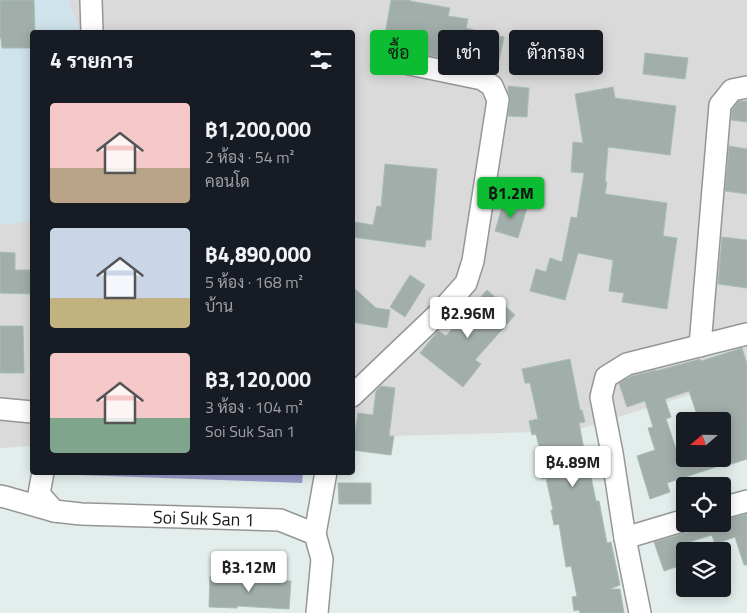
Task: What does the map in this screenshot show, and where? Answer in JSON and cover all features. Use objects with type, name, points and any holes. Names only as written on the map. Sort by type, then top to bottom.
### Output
[{"type":"street","points":[[91,0],[92,30]]},
{"type":"street","points":[[355,393],[441,311],[466,283],[473,261],[498,100],[492,86],[482,79],[428,67]]},
{"type":"street","points":[[700,346],[720,105],[732,90],[747,87]]},
{"type":"street","points":[[640,613],[601,397],[606,378],[627,364],[747,334]]},
{"type":"street","points":[[0,409],[30,412]]},
{"type":"street","points":[[42,475],[39,494],[54,511]]},
{"type":"street","points":[[317,613],[322,559],[314,534],[325,475]]},
{"type":"street","name":"Soi Suk San 1","points":[[0,496],[54,511],[81,514],[280,520],[314,534]]},
{"type":"street","points":[[731,505],[747,501]]},
{"type":"street","points":[[625,538],[676,523]]},
{"type":"shaded area","points":[[0,0],[747,0],[747,377],[573,431],[355,437],[355,30],[30,30],[30,446],[0,448]]},
{"type":"shaded area","points":[[0,0],[69,0],[79,30],[30,30],[30,222],[0,224]]},
{"type":"shaded area","points":[[80,475],[303,475],[302,483]]},
{"type":"building","points":[[0,0],[34,0],[35,30],[30,30],[30,48],[2,48],[0,38]]},
{"type":"building","points":[[391,0],[411,0],[450,8],[448,16],[468,19],[466,28],[474,30],[438,30],[438,57],[428,55],[428,30],[386,30]]},
{"type":"building","points":[[499,36],[504,37],[499,60]]},
{"type":"building","points":[[645,53],[688,58],[685,79],[643,74]]},
{"type":"building","points":[[508,86],[529,88],[527,117],[508,116],[510,101]]},
{"type":"building","points":[[613,87],[615,98],[676,106],[670,155],[608,147],[605,182],[607,182],[605,194],[667,203],[663,236],[677,238],[667,309],[622,302],[624,293],[609,291],[613,260],[578,253],[565,300],[530,291],[536,269],[546,272],[550,258],[562,262],[571,217],[577,218],[584,173],[571,172],[573,142],[583,143],[575,94]]},
{"type":"building","points":[[739,101],[747,101],[747,122],[731,120],[732,110]]},
{"type":"building","points":[[729,146],[747,149],[747,194],[725,191]]},
{"type":"building","points":[[385,164],[437,169],[431,240],[426,240],[425,247],[355,237],[355,222],[373,225],[377,206],[381,207]]},
{"type":"building","points":[[504,200],[527,208],[518,238],[495,231]]},
{"type":"building","points":[[722,237],[747,240],[747,288],[718,284]]},
{"type":"building","points":[[0,252],[15,253],[15,270],[30,270],[30,294],[0,293]]},
{"type":"building","points":[[410,275],[425,285],[405,317],[390,307]]},
{"type":"building","points":[[355,289],[376,308],[390,310],[387,328],[355,323]]},
{"type":"building","points":[[487,290],[515,315],[475,360],[481,364],[463,387],[420,353],[438,331],[446,336]]},
{"type":"building","points":[[0,326],[23,326],[24,373],[0,373]]},
{"type":"building","points":[[742,348],[747,364],[747,459],[731,464],[731,412],[696,412],[689,391],[665,399],[671,417],[666,419],[676,449],[676,468],[713,468],[685,477],[676,477],[676,480],[667,483],[670,492],[650,499],[637,456],[655,450],[648,428],[653,427],[645,401],[627,407],[619,383],[632,376],[700,359],[701,361]]},
{"type":"building","points":[[570,359],[580,410],[582,410],[585,422],[579,423],[585,455],[593,454],[595,466],[589,467],[596,501],[599,501],[607,543],[611,542],[620,585],[610,589],[620,589],[624,613],[580,613],[579,610],[574,611],[572,597],[577,596],[571,566],[566,567],[559,524],[554,525],[551,510],[553,510],[546,478],[542,479],[539,465],[543,464],[536,434],[532,435],[529,421],[538,419],[530,383],[525,383],[522,369]]},
{"type":"building","points":[[381,386],[395,388],[389,436],[394,436],[391,455],[355,450],[355,432],[358,413],[373,415],[376,391]]},
{"type":"building","points":[[338,483],[371,483],[371,504],[339,504]]},
{"type":"building","points":[[747,514],[747,565],[744,565],[735,537],[721,542],[714,542],[712,535],[689,542],[676,542],[676,567],[664,571],[654,542],[689,532],[731,532],[731,518]]},
{"type":"building","points":[[210,576],[291,581],[289,609],[237,606],[237,608],[209,607]]}]
